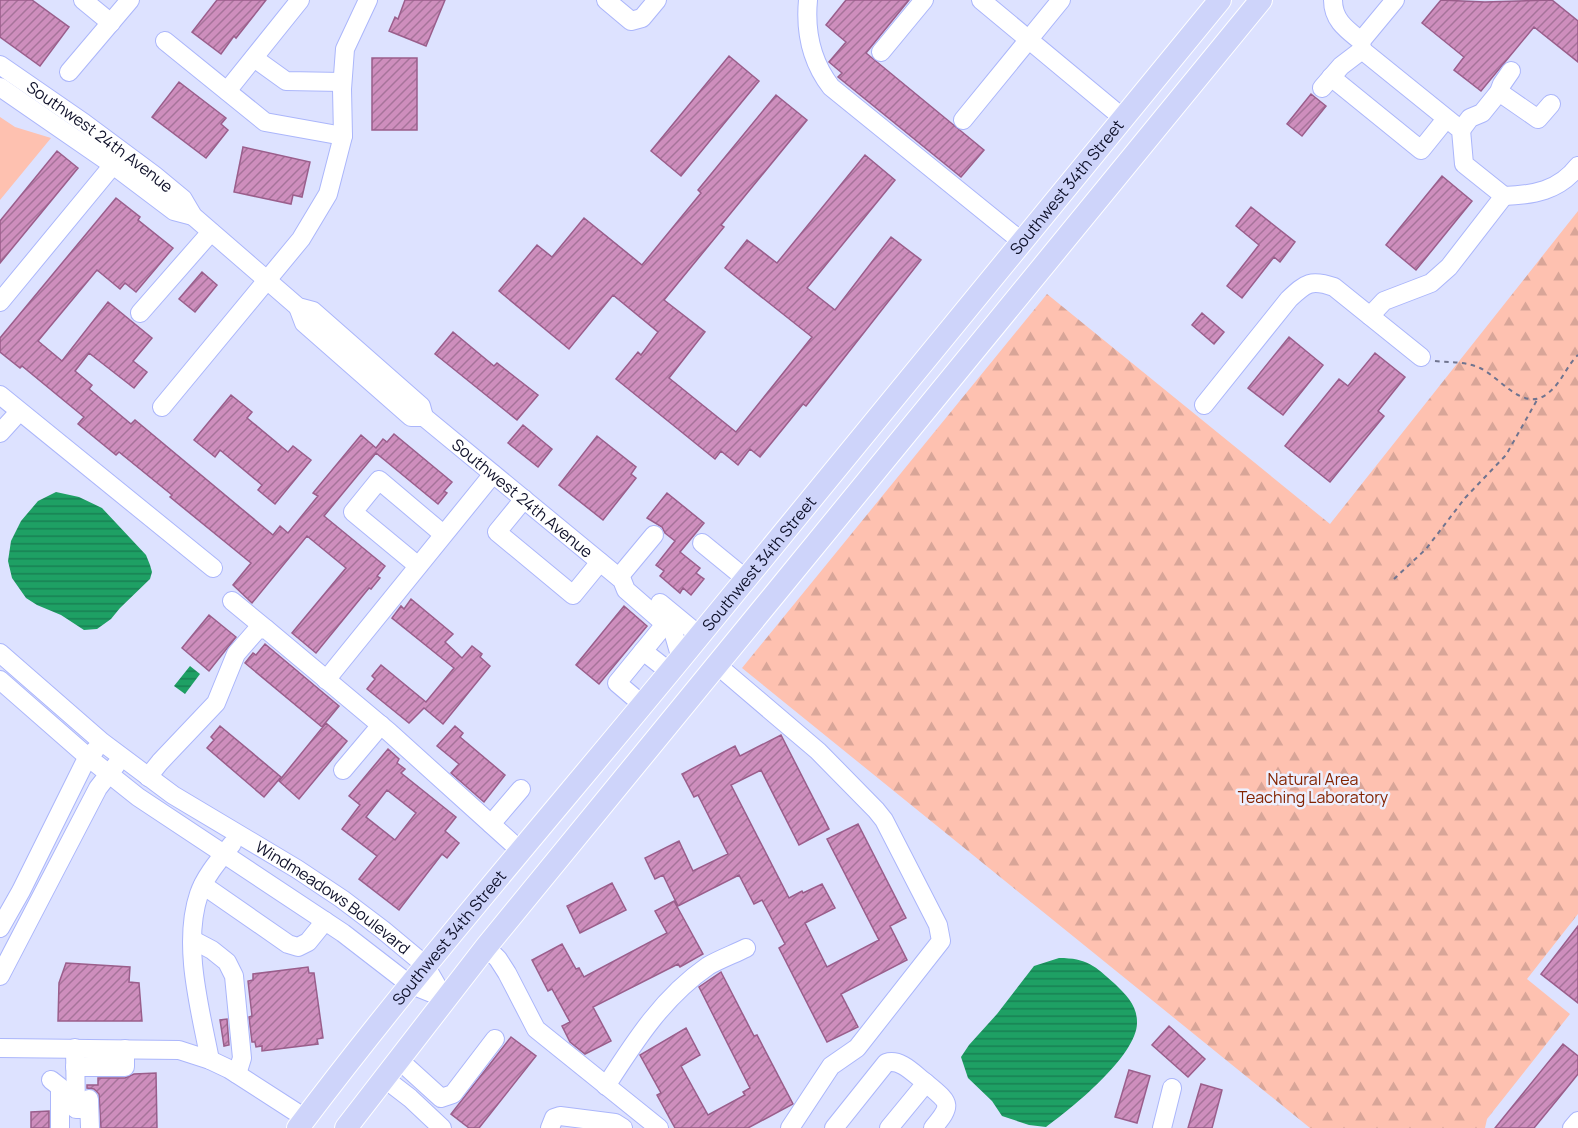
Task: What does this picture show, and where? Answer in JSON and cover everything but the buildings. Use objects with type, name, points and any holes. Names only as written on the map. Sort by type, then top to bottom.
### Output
[{"type":"main road","name":"Southwest 34th Street","points":[[302,1123],[409,984],[522,852],[1220,0]]},
{"type":"main road","name":"Southwest 34th Street","points":[[346,1128],[444,998],[1261,0]]},
{"type":"main road","points":[[1077,225],[1081,203],[1089,188],[1126,140],[1127,133],[1123,118]]},
{"type":"main road","points":[[717,664],[721,639],[730,623],[798,537],[802,510]]},
{"type":"main road","points":[[623,779],[637,739],[697,662],[700,636]]},
{"type":"main road","points":[[511,916],[525,874],[526,862],[522,852]]},
{"type":"street","points":[[83,0],[111,23]]},
{"type":"street","points":[[69,72],[130,0]]},
{"type":"street","points":[[227,91],[300,0]]},
{"type":"street","points":[[162,407],[301,239],[328,194],[344,136],[342,82],[345,49],[368,0]]},
{"type":"street","points":[[606,0],[632,21],[642,18],[657,0]]},
{"type":"street","points":[[808,0],[808,40],[820,72],[831,87],[1021,241]]},
{"type":"street","points":[[881,52],[924,0]]},
{"type":"street","points":[[981,0],[1123,118]]},
{"type":"street","points":[[963,120],[1061,0]]},
{"type":"street","points":[[1333,0],[1333,11],[1361,45],[1461,130]]},
{"type":"street","points":[[1395,0],[1361,45],[1327,83],[1421,150],[1446,118]]},
{"type":"street","points":[[165,41],[265,122],[344,136]]},
{"type":"street","points":[[254,58],[286,81],[342,82]]},
{"type":"street","name":"Southwest 24th Avenue","points":[[0,65],[154,175],[183,199],[193,216],[298,307],[304,323],[384,394],[411,417],[423,417],[620,578],[626,590],[673,631],[675,665]]},
{"type":"street","points":[[1511,71],[1499,92],[1482,113],[1470,118],[1461,130],[1464,164],[1504,196],[1540,193],[1556,186],[1578,166]]},
{"type":"street","name":"Southwest 24th Avenue","points":[[0,87],[113,165],[174,211],[193,216]]},
{"type":"street","points":[[1499,92],[1538,119],[1551,104]]},
{"type":"street","points":[[0,302],[113,165]]},
{"type":"street","points":[[1370,316],[1384,301],[1431,283],[1449,267],[1504,196]]},
{"type":"street","points":[[140,313],[211,232]]},
{"type":"street","points":[[1204,405],[1289,299],[1304,285],[1319,282],[1334,287],[1421,357]]},
{"type":"street","points":[[0,395],[213,568]]},
{"type":"street","points":[[0,433],[19,412]]},
{"type":"street","points":[[326,680],[493,474]]},
{"type":"street","points":[[417,565],[353,512],[379,480],[444,534]]},
{"type":"street","points":[[524,499],[496,532],[573,595],[600,561]]},
{"type":"street","points":[[620,578],[654,535]]},
{"type":"street","points":[[702,543],[746,579]]},
{"type":"street","name":"Southwest 24th Avenue","points":[[620,578],[633,581],[700,636]]},
{"type":"street","points":[[232,601],[381,725],[522,852]]},
{"type":"street","points":[[643,705],[617,684],[666,623]]},
{"type":"street","points":[[148,777],[216,703],[236,654],[257,630],[266,629]]},
{"type":"street","points":[[644,651],[675,665]]},
{"type":"street","name":"Windmeadows Boulevard","points":[[0,653],[102,742],[172,795],[297,869],[342,899],[425,965],[444,998]]},
{"type":"street","points":[[717,664],[818,751],[876,810],[884,820],[938,925],[941,940],[857,1047],[831,1066],[790,1128]]},
{"type":"street","name":"Windmeadows Boulevard","points":[[0,680],[88,758],[138,797],[325,921],[409,984],[444,998]]},
{"type":"street","points":[[343,770],[381,725]]},
{"type":"street","points":[[22,934],[0,926],[88,758],[102,742]]},
{"type":"street","points":[[0,976],[98,788],[122,757]]},
{"type":"street","points":[[491,824],[521,789]]},
{"type":"street","points":[[210,1060],[197,994],[192,924],[203,885],[238,835]]},
{"type":"street","points":[[203,885],[288,944],[298,947],[308,942],[325,921]]},
{"type":"street","points":[[192,940],[212,950],[227,962],[234,976],[242,1058],[237,1074]]},
{"type":"street","points":[[486,947],[507,973],[536,1029],[659,1128]]},
{"type":"street","points":[[606,1086],[644,1027],[685,984],[710,965],[746,948]]},
{"type":"street","points":[[398,1059],[441,1098],[453,1094],[495,1039]]},
{"type":"street","points":[[0,1048],[178,1050],[210,1060],[237,1074],[302,1123]]},
{"type":"street","points":[[75,1048],[86,1086],[90,1128]]},
{"type":"street","points":[[86,1086],[125,1067],[125,1049]]},
{"type":"street","points":[[844,1124],[886,1063],[892,1060],[899,1062],[942,1097],[947,1107],[946,1113],[933,1128]]},
{"type":"street","points":[[384,1078],[410,1098],[442,1128]]},
{"type":"street","points":[[51,1080],[60,1088],[60,1128]]},
{"type":"street","points":[[889,1128],[926,1083]]},
{"type":"street","points":[[1162,1128],[1172,1088]]},
{"type":"street","points":[[550,1128],[554,1118],[560,1116],[615,1123],[623,1128]]},
{"type":"street","points":[[1572,1128],[1578,1121]]},
{"type":"path","points":[[1394,579],[1426,549],[1465,498],[1506,455],[1537,400],[1549,393],[1564,376],[1578,354]]},
{"type":"path","points":[[1421,357],[1466,363],[1482,369],[1524,399],[1537,400]]},
{"type":"green space","points":[[0,117],[15,127],[51,138],[0,200]]},
{"type":"green space","name":"Natural Area Teaching Laboratory","points":[[1578,211],[1578,914],[1527,979],[1570,1014],[1487,1119],[1485,1128],[1310,1128],[742,668],[1047,294],[1330,524]]},
{"type":"shaded area","points":[[56,492],[79,497],[102,508],[146,555],[150,565],[152,572],[150,579],[111,619],[97,629],[84,630],[61,615],[37,605],[26,598],[12,578],[8,561],[11,541],[21,521],[38,501]]},
{"type":"shaded area","points":[[190,666],[200,674],[185,694],[174,686]]},
{"type":"shaded area","points":[[1059,958],[1084,961],[1102,972],[1130,1001],[1137,1016],[1137,1022],[1127,1050],[1086,1095],[1046,1127],[1029,1125],[1002,1116],[992,1101],[968,1078],[961,1057],[1034,966]]}]
